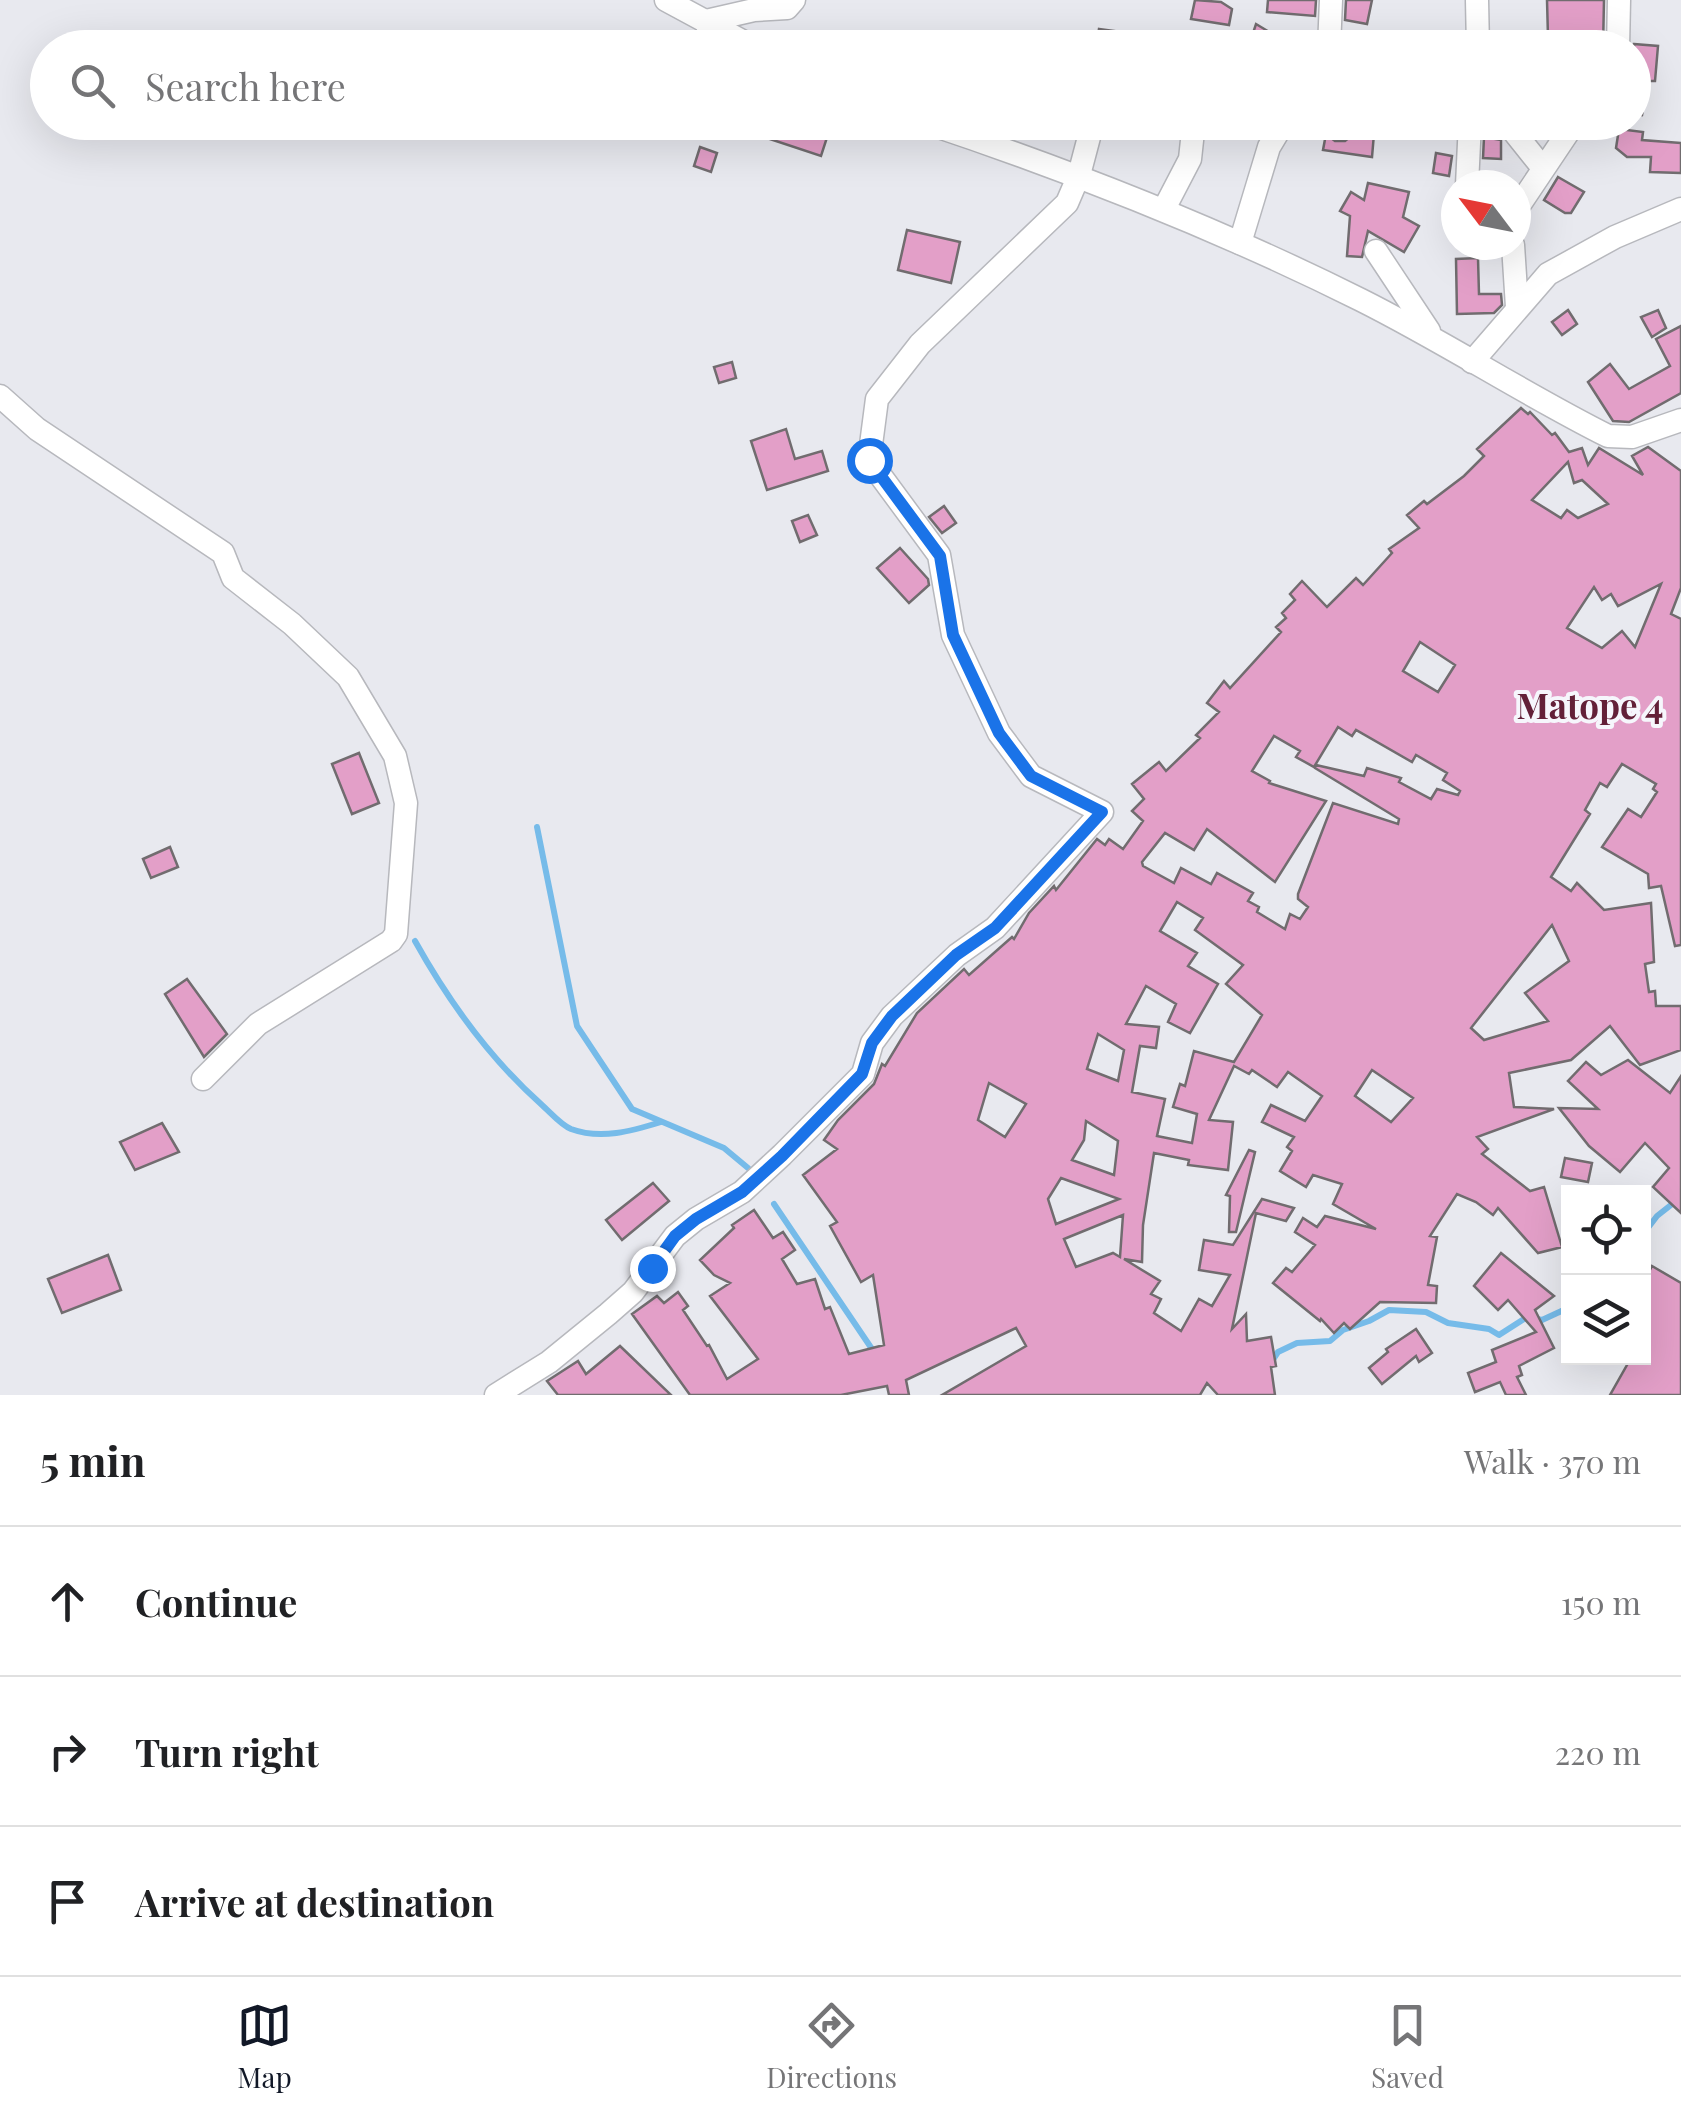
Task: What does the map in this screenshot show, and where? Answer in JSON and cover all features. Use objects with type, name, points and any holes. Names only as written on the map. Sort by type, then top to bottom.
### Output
[{"type":"street","points":[[666,0],[722,30]]},
{"type":"street","points":[[706,21],[754,10],[787,8],[794,0]]},
{"type":"street","points":[[1330,30],[1331,0]]},
{"type":"street","points":[[1476,0],[1477,30]]},
{"type":"street","points":[[1618,0],[1618,30]]},
{"type":"street","points":[[706,21],[709,30]]},
{"type":"street","points":[[976,140],[1164,209],[1240,243],[1434,338],[1608,436],[1632,437],[1681,420]]},
{"type":"street","points":[[496,1395],[549,1362],[608,1314],[632,1292],[675,1236],[742,1192],[782,1156],[862,1074],[872,1043],[892,1016],[956,955],[995,928],[1102,812],[1031,776],[999,733],[953,635],[940,556],[869,460],[876,399],[920,344],[1067,202],[1088,140]]},
{"type":"street","points":[[1164,209],[1190,159],[1192,140]]},
{"type":"street","points":[[1240,243],[1273,140]]},
{"type":"street","points":[[1468,170],[1469,140]]},
{"type":"street","points":[[1520,140],[1542,167]]},
{"type":"street","points":[[1531,185],[1561,140]]},
{"type":"street","points":[[1472,362],[1548,274],[1616,237],[1681,209]]},
{"type":"street","points":[[1376,251],[1434,338]]},
{"type":"street","points":[[1513,260],[1517,307]]},
{"type":"street","points":[[0,396],[37,429],[223,554],[234,578],[292,624],[348,677],[395,756],[406,803],[396,934],[391,941],[258,1024],[204,1079]]},
{"type":"building","points":[[1195,0],[1221,2],[1232,9],[1229,25],[1191,19]]},
{"type":"building","points":[[1268,0],[1316,0],[1315,16],[1267,12]]},
{"type":"building","points":[[1346,0],[1372,0],[1367,24],[1345,20]]},
{"type":"building","points":[[1547,0],[1604,0],[1603,30],[1548,30]]},
{"type":"building","points":[[1651,45],[1658,46],[1655,81],[1651,81]]},
{"type":"building","points":[[773,140],[826,140],[821,156]]},
{"type":"building","points":[[1325,140],[1373,140],[1372,157],[1323,150]]},
{"type":"building","points":[[1484,140],[1501,140],[1501,159],[1483,158]]},
{"type":"building","points":[[1617,140],[1681,143],[1681,173],[1650,172],[1651,157],[1627,157],[1616,148]]},
{"type":"building","points":[[700,147],[717,153],[711,172],[694,166]]},
{"type":"building","points":[[1436,153],[1452,156],[1450,170],[1433,173]]},
{"type":"building","points":[[1558,177],[1584,192],[1571,213],[1544,200]]},
{"type":"building","points":[[1368,183],[1409,192],[1403,217],[1419,226],[1404,252],[1368,231],[1362,257],[1347,256],[1350,216],[1340,211],[1351,192],[1364,200]]},
{"type":"building","points":[[907,230],[960,242],[951,283],[898,270]]},
{"type":"building","points":[[1456,260],[1478,260],[1479,294],[1501,294],[1502,305],[1494,313],[1457,314]]},
{"type":"building","points":[[1568,310],[1577,324],[1562,335],[1552,322]]},
{"type":"building","points":[[1658,310],[1666,328],[1652,337],[1641,317]]},
{"type":"building","points":[[1681,326],[1681,393],[1629,422],[1613,421],[1588,382],[1610,364],[1629,389],[1670,366],[1656,339]]},
{"type":"building","points":[[732,362],[736,378],[719,383],[714,367]]},
{"type":"building","points":[[1521,408],[1552,435],[1555,433],[1569,452],[1582,448],[1588,465],[1599,448],[1643,475],[1632,456],[1648,447],[1681,471],[1681,588],[1671,614],[1681,619],[1681,945],[1675,946],[1661,886],[1649,888],[1648,874],[1602,847],[1628,809],[1641,817],[1657,792],[1653,789],[1656,784],[1622,764],[1607,787],[1600,783],[1585,810],[1590,814],[1551,877],[1571,891],[1577,883],[1604,910],[1651,903],[1654,962],[1645,964],[1649,992],[1655,991],[1656,1006],[1681,1006],[1681,1050],[1640,1065],[1610,1026],[1571,1060],[1509,1073],[1514,1107],[1554,1109],[1477,1137],[1488,1149],[1482,1154],[1530,1191],[1544,1187],[1561,1247],[1538,1253],[1498,1208],[1493,1215],[1457,1194],[1430,1236],[1437,1237],[1428,1285],[1437,1286],[1436,1303],[1380,1302],[1350,1329],[1344,1323],[1334,1333],[1273,1283],[1286,1268],[1292,1272],[1315,1245],[1295,1232],[1303,1218],[1317,1227],[1325,1216],[1376,1229],[1333,1204],[1342,1184],[1313,1175],[1306,1187],[1280,1171],[1292,1151],[1287,1147],[1294,1137],[1262,1122],[1271,1105],[1305,1121],[1322,1096],[1288,1072],[1277,1087],[1252,1070],[1249,1074],[1234,1066],[1209,1120],[1233,1122],[1228,1170],[1188,1165],[1189,1160],[1154,1153],[1143,1225],[1142,1262],[1124,1259],[1160,1281],[1151,1294],[1161,1299],[1154,1313],[1181,1331],[1199,1299],[1212,1306],[1230,1275],[1199,1270],[1204,1240],[1233,1245],[1262,1199],[1294,1208],[1286,1221],[1256,1213],[1232,1329],[1246,1314],[1247,1341],[1271,1337],[1275,1395],[1218,1395],[1207,1383],[1200,1395],[942,1395],[1026,1346],[1016,1328],[906,1380],[909,1395],[889,1395],[887,1386],[841,1395],[690,1395],[632,1314],[657,1296],[664,1303],[678,1292],[688,1306],[683,1310],[709,1345],[727,1379],[758,1359],[710,1296],[730,1283],[714,1275],[700,1260],[734,1228],[732,1225],[754,1210],[773,1238],[783,1232],[795,1250],[782,1259],[797,1284],[815,1279],[825,1309],[830,1307],[849,1354],[884,1345],[873,1275],[861,1282],[830,1226],[837,1222],[803,1175],[837,1149],[824,1140],[874,1084],[882,1064],[885,1066],[917,1013],[964,969],[969,975],[1014,939],[1029,913],[1054,886],[1056,890],[1097,839],[1105,845],[1109,839],[1123,849],[1143,821],[1132,811],[1144,799],[1132,784],[1159,762],[1166,771],[1200,738],[1196,735],[1219,712],[1207,703],[1224,681],[1230,688],[1281,632],[1276,627],[1286,618],[1282,613],[1295,600],[1290,594],[1302,581],[1327,607],[1356,578],[1363,585],[1392,553],[1389,549],[1419,528],[1407,515],[1464,476],[1484,456],[1477,449]],"holes":[[[1568,462],[1574,483],[1582,480],[1608,504],[1578,518],[1567,510],[1561,518],[1532,500]],[[1661,584],[1635,647],[1622,631],[1602,648],[1567,628],[1594,587],[1602,600],[1611,594],[1618,606]],[[1420,642],[1455,665],[1438,692],[1403,671]],[[1338,727],[1352,736],[1356,730],[1412,762],[1416,755],[1447,773],[1443,780],[1460,791],[1458,795],[1437,789],[1431,799],[1399,782],[1401,778],[1367,768],[1364,776],[1316,765],[1315,768],[1399,819],[1398,824],[1333,803],[1298,894],[1298,899],[1308,907],[1300,919],[1290,914],[1285,929],[1257,912],[1259,907],[1248,901],[1253,893],[1217,873],[1211,884],[1181,868],[1174,883],[1143,866],[1142,862],[1165,833],[1194,850],[1207,829],[1275,882],[1326,801],[1269,783],[1252,771],[1274,736],[1300,751],[1296,757],[1314,767]],[[1177,902],[1203,918],[1195,930],[1243,965],[1226,984],[1262,1015],[1234,1062],[1194,1051],[1185,1086],[1180,1084],[1173,1107],[1197,1114],[1192,1143],[1157,1136],[1165,1099],[1132,1092],[1140,1046],[1156,1048],[1159,1027],[1126,1024],[1146,986],[1176,1004],[1168,1022],[1190,1033],[1218,984],[1188,966],[1197,953],[1160,931]],[[1552,925],[1569,961],[1525,993],[1548,1021],[1484,1040],[1471,1028]],[[1098,1034],[1124,1050],[1118,1081],[1087,1069]],[[1372,1070],[1413,1098],[1391,1122],[1355,1096]],[[989,1083],[1026,1104],[1005,1137],[978,1120]],[[1086,1121],[1118,1141],[1114,1175],[1072,1160],[1084,1140]],[[1061,1178],[1119,1199],[1056,1224],[1048,1199]],[[1123,1215],[1120,1257],[1113,1253],[1076,1267],[1064,1239]]]},
{"type":"building","points":[[786,429],[795,459],[822,451],[828,471],[767,490],[751,441]]},
{"type":"building","points":[[944,506],[956,523],[942,533],[929,517]]},
{"type":"building","points":[[808,515],[817,535],[800,542],[792,521]]},
{"type":"building","points":[[900,548],[929,585],[909,603],[877,568]]},
{"type":"building","points":[[359,753],[379,803],[352,814],[332,764]]},
{"type":"building","points":[[170,847],[178,867],[151,878],[143,859]]},
{"type":"building","points":[[187,979],[227,1034],[204,1057],[165,994]]},
{"type":"building","points":[[1628,1060],[1670,1093],[1681,1076],[1681,1213],[1653,1187],[1669,1168],[1645,1143],[1620,1172],[1589,1146],[1559,1108],[1598,1109],[1568,1081],[1586,1062],[1601,1075]]},
{"type":"building","points":[[162,1123],[179,1152],[135,1170],[120,1142]]},
{"type":"building","points":[[1249,1150],[1255,1152],[1236,1232],[1229,1232],[1230,1196],[1226,1195]]},
{"type":"building","points":[[1565,1158],[1592,1163],[1588,1182],[1561,1177]]},
{"type":"building","points":[[653,1183],[669,1201],[622,1240],[606,1220]]},
{"type":"building","points":[[1501,1253],[1554,1296],[1535,1310],[1554,1348],[1519,1366],[1522,1375],[1517,1377],[1526,1395],[1506,1395],[1500,1382],[1475,1392],[1468,1373],[1496,1362],[1492,1350],[1536,1332],[1508,1300],[1498,1310],[1474,1286]]},
{"type":"building","points":[[108,1255],[121,1290],[62,1313],[48,1279]]},
{"type":"building","points":[[1651,1268],[1681,1283],[1681,1395],[1610,1395],[1627,1365],[1651,1365]]},
{"type":"building","points":[[1416,1329],[1432,1353],[1419,1362],[1416,1356],[1382,1384],[1369,1368],[1388,1352],[1386,1349]]},
{"type":"building","points":[[620,1346],[671,1395],[558,1395],[547,1381],[578,1361],[586,1374]]},
{"type":"waterway","points":[[537,827],[577,1026],[632,1109],[724,1148],[748,1168]]},
{"type":"waterway","points":[[415,941],[487,1049],[563,1125],[605,1134],[661,1122]]},
{"type":"waterway","points":[[1651,1224],[1681,1197]]},
{"type":"waterway","points":[[774,1204],[874,1352]]},
{"type":"waterway","points":[[1270,1364],[1278,1352],[1297,1343],[1330,1341],[1343,1330],[1389,1310],[1426,1312],[1448,1323],[1489,1329],[1499,1335],[1527,1317],[1542,1320],[1561,1311]]},
{"type":"district","name":"Matope 4","points":[[1590,704]]},
{"type":"route","points":[[652,1268],[675,1236],[742,1192],[782,1156],[862,1074],[872,1043],[892,1016],[956,955],[995,928],[1102,812],[1031,776],[999,733],[953,635],[940,556],[869,460]]}]
